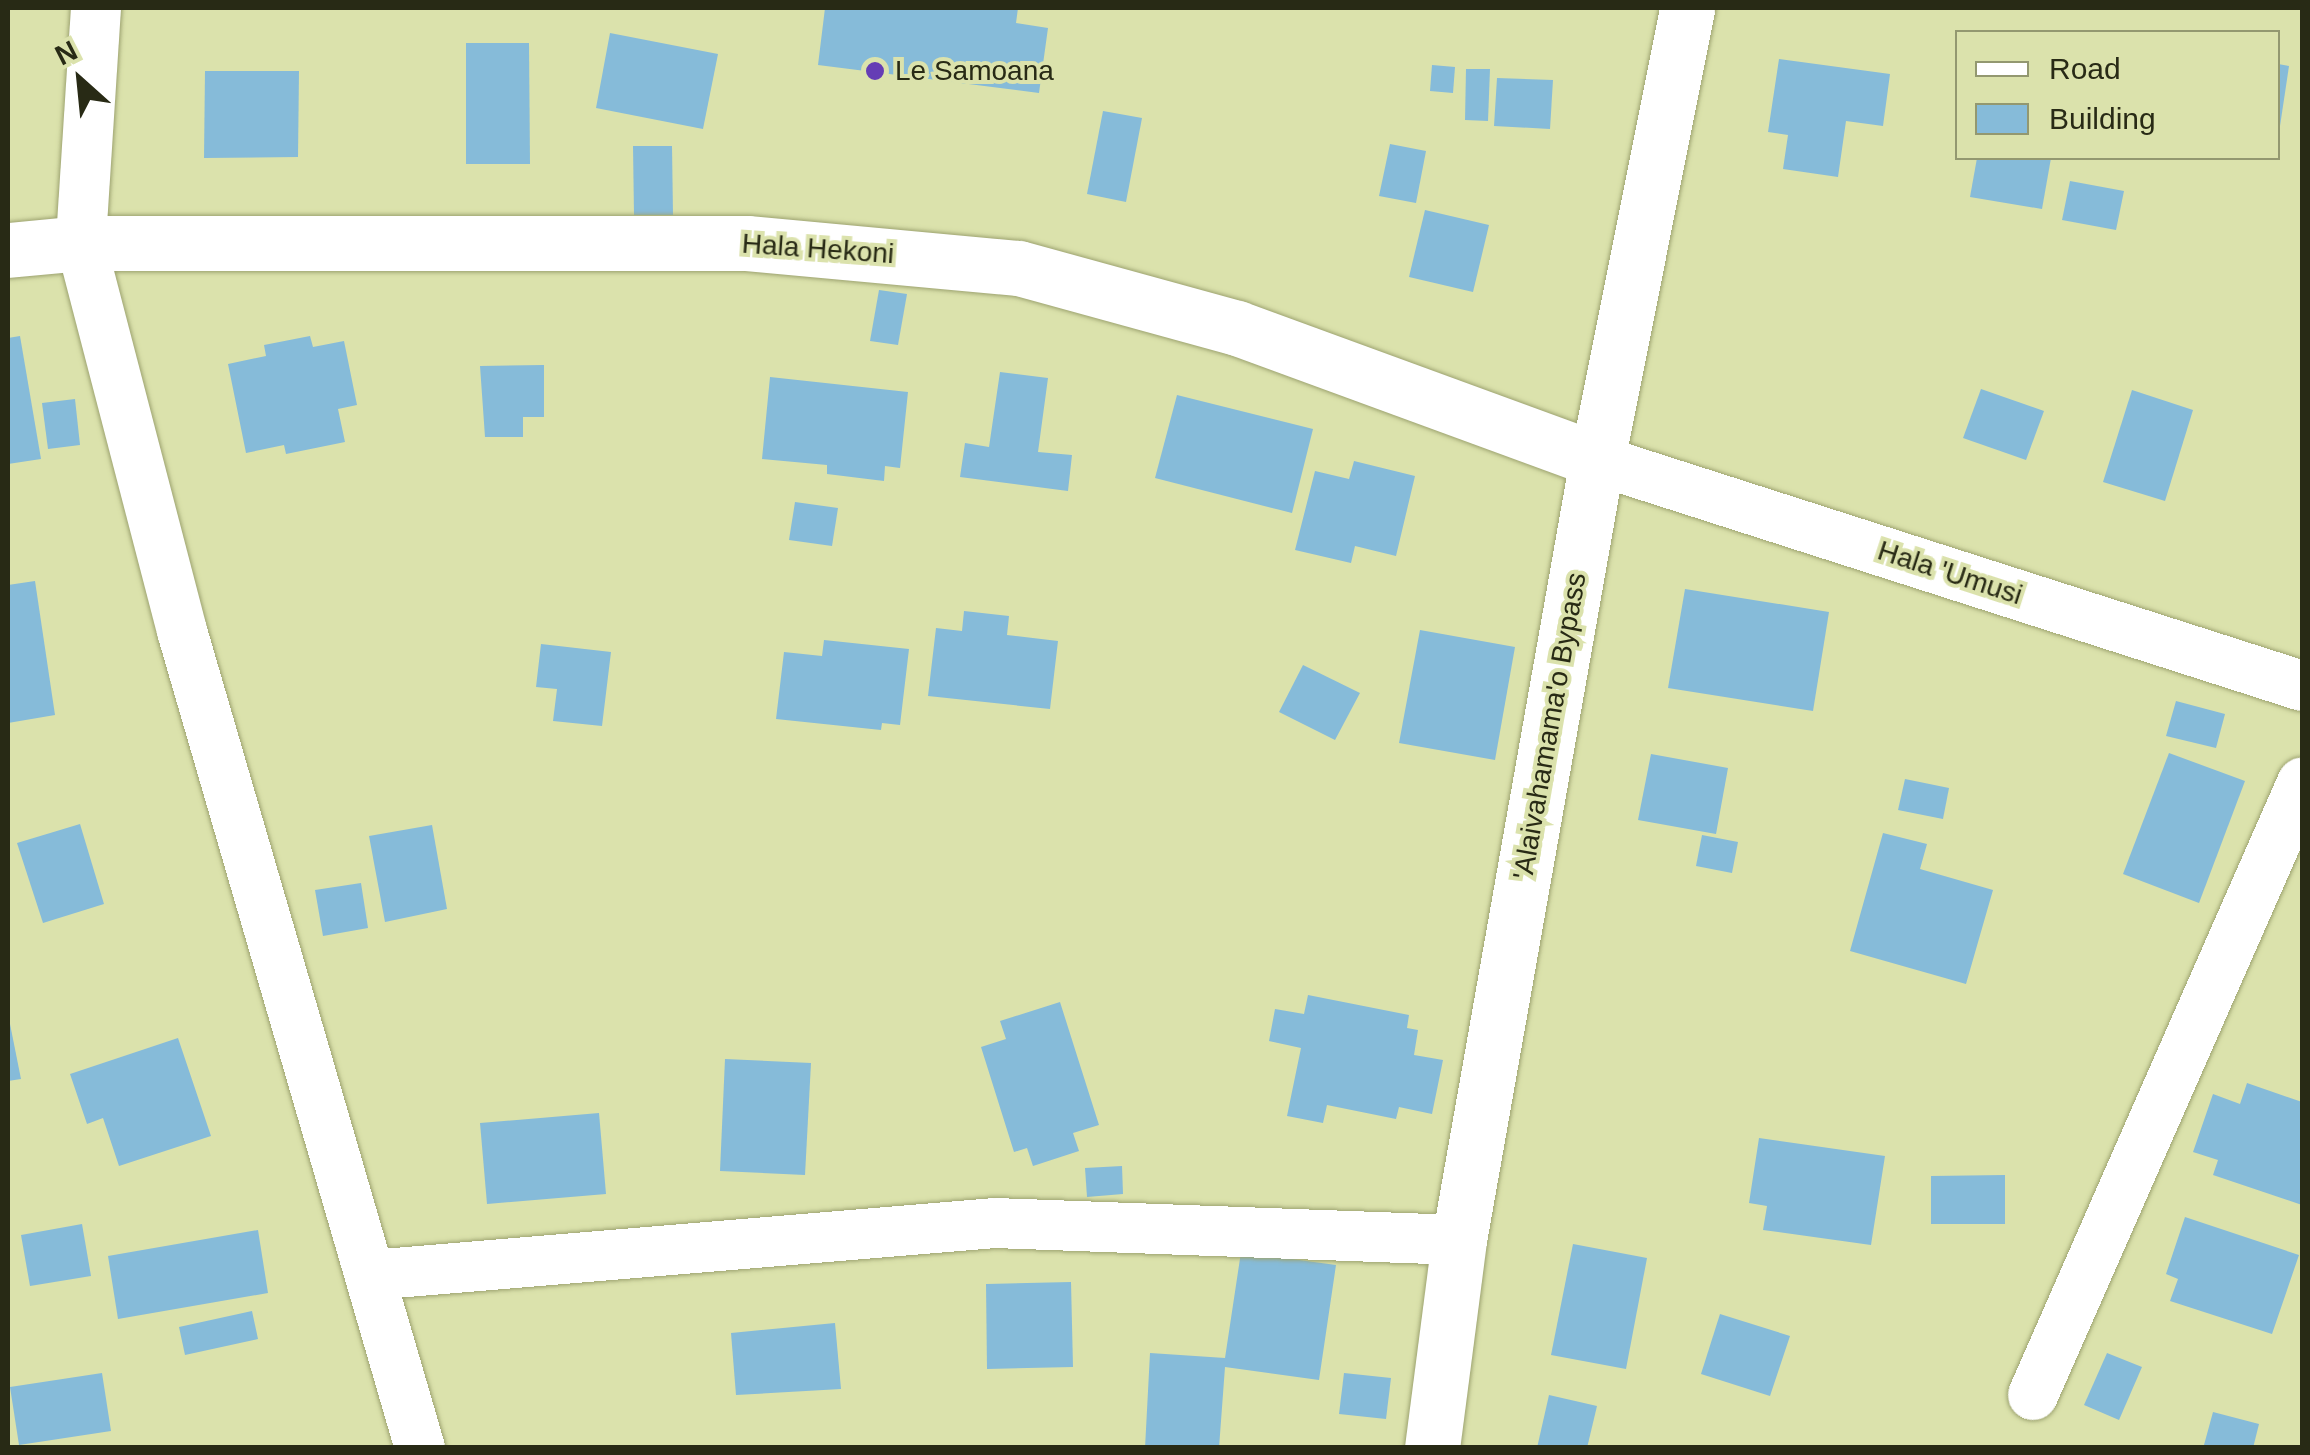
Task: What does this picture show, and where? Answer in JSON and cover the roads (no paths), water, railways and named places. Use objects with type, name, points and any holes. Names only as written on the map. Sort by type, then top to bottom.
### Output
[{"type":"street","points":[[96,8],[81,243],[182,631],[420,1448]]},
{"type":"street","name":"'Alaivahamama'o Bypass","points":[[1432,1448],[1459,1240],[1597,460],[1688,8]]},
{"type":"street","name":"Hala Hekoni","points":[[8,250],[81,243],[747,243],[847,247],[1019,268],[1237,328],[1597,460]]},
{"type":"street","name":"Hala 'Umusi","points":[[1597,460],[2302,686]]},
{"type":"street","points":[[2033,1395],[2302,783]]},
{"type":"street","points":[[371,1275],[995,1223],[1459,1240]]},
{"type":"place","name":"Le Samoana","points":[[875,71]]}]
